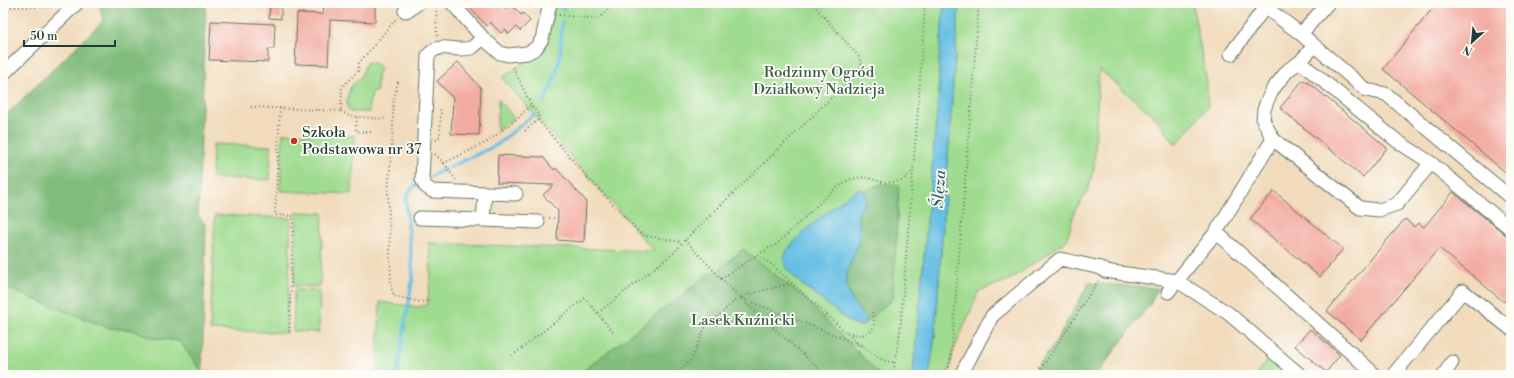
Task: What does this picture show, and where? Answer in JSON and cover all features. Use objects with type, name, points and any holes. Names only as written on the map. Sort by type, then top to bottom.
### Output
[{"type":"street","points":[[3,74],[77,3]]},
{"type":"street","points":[[405,11],[409,10],[418,3]]},
{"type":"street","points":[[452,3],[483,38],[500,53],[508,55],[527,53],[536,48],[542,39],[549,8]]},
{"type":"street","points":[[1301,34],[1328,3]]},
{"type":"street","points":[[1231,54],[1267,5],[1366,90],[1386,94],[1511,198]]},
{"type":"street","points":[[483,38],[470,48],[437,48],[432,51],[427,59],[422,179],[427,189],[432,191],[516,194]]},
{"type":"street","points":[[1314,46],[1300,62],[1288,70],[1273,89],[1264,110],[1263,120],[1273,139],[1360,208],[1379,210],[1397,204],[1431,163]]},
{"type":"street","points":[[1300,62],[1397,141],[1431,163],[1511,229]]},
{"type":"street","points":[[1168,292],[1216,232],[1273,139]]},
{"type":"street","points":[[483,220],[485,194]]},
{"type":"street","points":[[420,218],[538,222]]},
{"type":"street","points":[[1216,232],[1374,375]]},
{"type":"street","points":[[961,375],[992,316],[1060,259],[1105,270],[1177,281],[1228,313],[1284,367],[1300,375]]},
{"type":"street","points":[[1393,375],[1464,291],[1511,330]]},
{"type":"street","points":[[1444,375],[1452,362]]},
{"type":"path","points":[[3,7],[49,7],[58,3]]},
{"type":"path","points":[[436,3],[437,48]]},
{"type":"path","points":[[598,313],[676,251],[684,241],[860,70],[862,65],[859,57],[812,3]]},
{"type":"path","points":[[893,375],[900,332],[919,96],[924,3]]},
{"type":"path","points":[[947,375],[950,358],[960,243],[979,3]]},
{"type":"path","points":[[549,8],[600,20],[610,7]]},
{"type":"path","points":[[341,110],[342,87],[358,71],[359,63],[398,17],[398,11],[405,11]]},
{"type":"path","points":[[508,55],[531,105],[539,115],[538,120],[526,131]]},
{"type":"path","points":[[398,82],[393,103],[393,128],[388,194],[391,288],[394,296],[421,302],[430,300]]},
{"type":"path","points":[[444,163],[487,142],[518,118],[531,105]]},
{"type":"path","points":[[251,107],[341,110],[349,116],[386,119]]},
{"type":"path","points":[[280,108],[275,215],[293,216],[288,334]]},
{"type":"path","points":[[431,109],[441,110],[440,136],[436,140],[436,147]]},
{"type":"path","points":[[357,117],[356,131],[371,132]]},
{"type":"path","points":[[538,120],[587,177],[642,235],[684,241],[740,297],[826,375]]},
{"type":"path","points":[[423,153],[435,154],[456,178],[457,182]]},
{"type":"path","points":[[721,279],[757,255],[777,244],[830,192],[848,180],[864,177],[886,183],[902,182],[912,172]]},
{"type":"path","points":[[757,255],[772,265],[862,346],[882,360],[896,363]]},
{"type":"path","points":[[1036,375],[1050,356],[1105,270]]},
{"type":"path","points":[[676,375],[692,359],[704,329],[740,297],[791,283]]},
{"type":"path","points":[[740,297],[862,346]]},
{"type":"path","points":[[512,356],[585,298],[613,332]]},
{"type":"path","points":[[846,331],[853,334],[862,335],[869,333],[874,328],[875,323],[872,312]]},
{"type":"green space","points":[[99,3],[206,3],[198,216],[206,225],[202,372],[179,341],[153,338],[134,330],[109,328],[3,287],[3,118],[103,21]]},
{"type":"green space","name":"Rodzinny Ogród Działkowy Nadzieja","points":[[556,3],[944,3],[939,62],[939,92],[913,375],[880,375],[802,296],[743,249],[719,270],[710,273],[578,375],[377,375],[380,302],[418,307],[427,305],[431,266],[428,243],[654,251],[502,78],[545,48]],"holes":[[[881,184],[893,299],[861,326],[850,322],[799,282],[790,246],[832,209],[859,189],[864,191]]]},
{"type":"green space","points":[[959,3],[1192,3],[1207,83],[1208,106],[1176,145],[1157,119],[1099,69],[1094,169],[1086,194],[1075,210],[1067,240],[1011,279],[979,291],[953,352],[949,375],[929,375],[935,336]]},
{"type":"green space","points":[[367,62],[374,63],[379,67],[380,70],[377,75],[377,91],[373,92],[369,103],[369,112],[350,112],[347,106],[349,91],[352,85],[362,74]]},
{"type":"green space","points":[[498,99],[514,118],[497,131]]},
{"type":"green space","points":[[283,133],[355,136],[352,194],[280,191]]},
{"type":"green space","points":[[213,144],[271,146],[270,180],[212,178]]},
{"type":"green space","points":[[881,184],[899,185],[893,299],[865,323],[865,318],[853,301],[847,288],[846,275],[858,243],[860,227],[858,215],[866,201],[864,191]]},
{"type":"green space","points":[[297,212],[323,213],[320,287],[294,286]]},
{"type":"green space","points":[[215,215],[291,218],[287,333],[210,330]]},
{"type":"green space","name":"Lasek Kuźnicki","points":[[743,249],[802,296],[880,375],[578,375],[710,273],[719,270]]},
{"type":"green space","points":[[1089,283],[1158,288],[1151,303],[1096,375],[1031,375],[1053,346]]},
{"type":"green space","points":[[3,287],[109,328],[134,330],[153,338],[179,341],[202,372],[280,375],[3,375]]},
{"type":"green space","points":[[294,290],[320,291],[319,332],[293,331]]},
{"type":"green space","points":[[1269,359],[1287,375],[1256,375]]},
{"type":"water","name":"Ślęza","points":[[944,3],[959,3],[935,336],[929,375],[913,375],[939,92],[939,62]]},
{"type":"water","points":[[859,189],[864,191],[866,201],[858,215],[860,227],[859,239],[848,269],[846,282],[847,289],[853,302],[865,318],[865,323],[861,326],[850,322],[799,282],[785,267],[784,259],[784,256],[789,248],[806,230],[830,209]]},
{"type":"building","points":[[270,3],[281,3],[281,19],[269,18]]},
{"type":"building","points":[[324,3],[375,3],[375,22],[330,20],[328,65],[295,64],[297,13],[323,14]]},
{"type":"building","points":[[465,3],[497,3],[504,10],[511,4],[521,15],[523,13],[530,21],[520,31],[516,27],[509,34],[505,29],[501,33],[490,22],[487,26]]},
{"type":"building","points":[[1437,3],[1511,3],[1511,177],[1383,69]]},
{"type":"building","points":[[211,21],[275,24],[274,49],[268,49],[268,62],[209,60]]},
{"type":"building","points":[[458,62],[481,88],[479,135],[451,134],[453,98],[437,81]]},
{"type":"building","points":[[1303,80],[1308,82],[1387,148],[1363,177],[1280,108]]},
{"type":"building","points":[[498,155],[543,157],[554,170],[556,168],[586,201],[584,242],[557,240],[558,211],[543,195],[554,185],[497,183]]},
{"type":"building","points":[[1274,191],[1343,249],[1320,277],[1250,219]]},
{"type":"building","points":[[1453,192],[1506,235],[1511,237],[1511,294],[1504,302],[1439,248],[1361,340],[1327,311],[1405,219],[1414,227],[1418,223],[1424,227]]},
{"type":"building","points":[[1310,329],[1340,355],[1326,372],[1295,346]]},
{"type":"waterway","points":[[563,10],[564,3]]},
{"type":"waterway","points":[[544,102],[556,74],[560,57],[562,22]]},
{"type":"waterway","points":[[450,167],[497,145],[534,114]]},
{"type":"waterway","points":[[430,177],[445,169]]},
{"type":"waterway","points":[[397,375],[413,275],[406,203],[409,192],[418,184]]},
{"type":"place","name":"Szkoła Podstawowa nr 37","points":[[294,141]]}]
